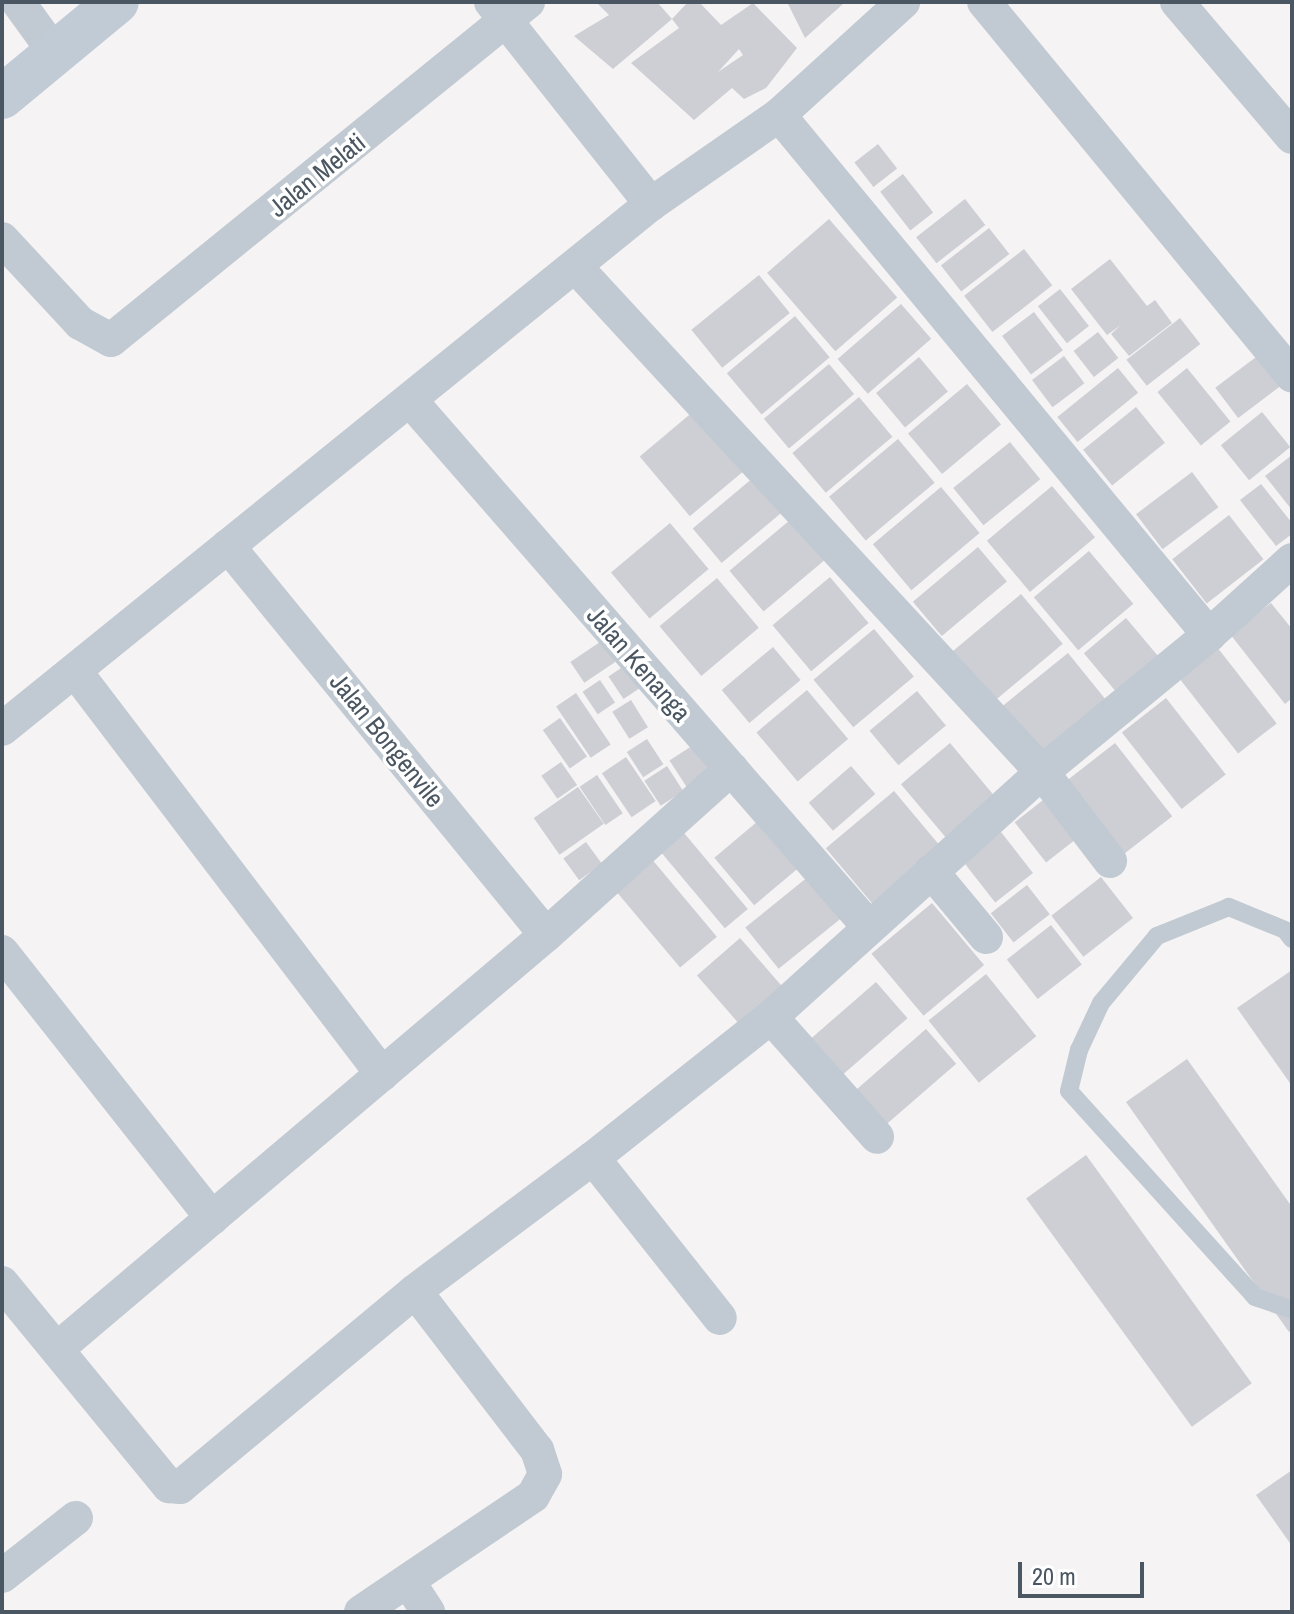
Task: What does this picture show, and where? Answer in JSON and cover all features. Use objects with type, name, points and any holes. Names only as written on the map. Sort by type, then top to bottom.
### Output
[{"type":"main road","points":[[2,97],[117,2]]},
{"type":"street","points":[[18,2],[55,53]]},
{"type":"street","points":[[2,729],[651,204],[779,115],[903,2]]},
{"type":"street","points":[[984,2],[1292,376]]},
{"type":"street","points":[[1177,2],[1288,125]]},
{"type":"street","points":[[508,8],[651,204]]},
{"type":"street","name":"Jalan Melati","points":[[2,239],[80,323],[108,341],[128,329],[508,8]]},
{"type":"street","points":[[779,115],[1209,635]]},
{"type":"street","points":[[575,266],[1042,772],[1110,861]]},
{"type":"street","name":"Jalan Kenanga","points":[[410,400],[869,927]]},
{"type":"street","name":"Jalan Bongenvile","points":[[228,546],[546,935]]},
{"type":"street","points":[[2,1283],[169,1486],[177,1489],[415,1291],[593,1158],[771,1017],[1042,772],[1209,635],[1292,560]]},
{"type":"street","points":[[75,671],[382,1074]]},
{"type":"street","points":[[57,1349],[546,935],[731,769]]},
{"type":"street","points":[[931,871],[986,937]]},
{"type":"street","points":[[2,952],[212,1218]]},
{"type":"street","points":[[771,1017],[877,1137]]},
{"type":"street","points":[[593,1158],[720,1318]]},
{"type":"street","points":[[361,1612],[533,1496],[545,1474],[537,1450],[415,1291]]},
{"type":"street","points":[[2,1576],[76,1518]]},
{"type":"street","points":[[408,1581],[428,1612]]},
{"type":"lane","points":[[1292,939],[1285,930],[1229,907],[1157,936],[1101,1003],[1079,1050],[1069,1091],[1255,1297],[1292,1310]]},
{"type":"building","points":[[596,2],[657,2],[672,19],[613,69],[574,36],[609,15]]},
{"type":"building","points":[[688,2],[699,2],[721,25],[753,3],[797,48],[766,88],[744,99],[732,88],[694,120],[631,63],[679,28],[672,19]],"holes":[[[739,49],[743,55],[718,72]]]},
{"type":"building","points":[[787,2],[842,2],[843,4],[805,38]]},
{"type":"building","points":[[878,144],[897,168],[873,187],[854,162]]},
{"type":"building","points":[[903,174],[933,213],[910,230],[880,192]]},
{"type":"building","points":[[965,199],[985,225],[936,263],[916,237]]},
{"type":"building","points":[[829,219],[897,297],[835,351],[767,273]]},
{"type":"building","points":[[989,228],[1009,254],[961,292],[941,266]]},
{"type":"building","points":[[1024,249],[1052,285],[992,332],[964,296]]},
{"type":"building","points":[[1110,259],[1147,306],[1155,300],[1172,323],[1129,356],[1111,334],[1121,325],[1107,335],[1071,289]]},
{"type":"building","points":[[759,275],[790,313],[722,368],[691,330]]},
{"type":"building","points":[[1060,289],[1089,326],[1067,343],[1038,306]]},
{"type":"building","points":[[901,304],[931,339],[868,394],[838,359]]},
{"type":"building","points":[[1034,312],[1063,350],[1031,374],[1002,336]]},
{"type":"building","points":[[795,316],[830,357],[762,415],[727,373]]},
{"type":"building","points":[[1180,318],[1200,344],[1147,386],[1126,360]]},
{"type":"building","points":[[1098,332],[1118,358],[1094,377],[1074,351]]},
{"type":"building","points":[[1260,354],[1283,384],[1238,418],[1215,388]]},
{"type":"building","points":[[1064,356],[1084,383],[1053,407],[1032,380]]},
{"type":"building","points":[[919,357],[948,391],[905,427],[876,393]]},
{"type":"building","points":[[829,364],[854,394],[789,449],[764,419]]},
{"type":"building","points":[[1118,368],[1138,393],[1078,442],[1057,417]]},
{"type":"building","points":[[1187,368],[1230,422],[1201,446],[1157,392]]},
{"type":"building","points":[[967,384],[1001,425],[942,474],[908,433]]},
{"type":"building","points":[[859,397],[892,437],[826,493],[792,453]]},
{"type":"building","points":[[701,405],[751,465],[690,516],[640,456]]},
{"type":"building","points":[[1136,407],[1165,443],[1112,486],[1083,450]]},
{"type":"building","points":[[1262,412],[1290,447],[1249,480],[1221,445]]},
{"type":"building","points":[[898,439],[935,483],[866,541],[829,497]]},
{"type":"building","points":[[1010,442],[1040,479],[983,525],[953,488]]},
{"type":"building","points":[[1292,455],[1292,510],[1265,476]]},
{"type":"building","points":[[1192,472],[1218,507],[1163,549],[1136,514]]},
{"type":"building","points":[[754,477],[783,511],[722,563],[693,528]]},
{"type":"building","points":[[1261,484],[1292,523],[1292,534],[1276,546],[1240,500]]},
{"type":"building","points":[[1052,486],[1095,537],[1030,592],[987,541]]},
{"type":"building","points":[[941,487],[980,533],[911,590],[873,544]]},
{"type":"building","points":[[1229,515],[1263,559],[1207,603],[1172,559]]},
{"type":"building","points":[[790,520],[824,561],[764,611],[729,571]]},
{"type":"building","points":[[670,523],[709,569],[650,618],[611,572]]},
{"type":"building","points":[[978,547],[1007,581],[942,636],[913,602]]},
{"type":"building","points":[[1089,551],[1133,604],[1078,650],[1034,597]]},
{"type":"building","points":[[830,577],[869,623],[811,671],[773,625]]},
{"type":"building","points":[[717,578],[759,628],[701,676],[660,626]]},
{"type":"building","points":[[1021,594],[1063,644],[990,705],[948,655]]},
{"type":"building","points":[[1271,603],[1292,629],[1292,698],[1285,704],[1230,634]]},
{"type":"building","points":[[1126,618],[1161,659],[1119,695],[1084,653]]},
{"type":"building","points":[[874,629],[914,676],[853,727],[813,680]]},
{"type":"building","points":[[606,638],[620,659],[584,683],[570,662]]},
{"type":"building","points":[[773,647],[801,680],[749,723],[722,690]]},
{"type":"building","points":[[1217,647],[1277,723],[1238,754],[1178,677]]},
{"type":"building","points":[[1068,653],[1107,701],[1041,755],[1002,706]]},
{"type":"building","points":[[630,662],[645,684],[624,699],[608,677]]},
{"type":"building","points":[[600,680],[615,702],[598,714],[583,692]]},
{"type":"building","points":[[807,690],[848,739],[798,781],[756,732]]},
{"type":"building","points":[[917,691],[946,725],[898,765],[870,731]]},
{"type":"building","points":[[576,693],[611,744],[591,758],[556,706]]},
{"type":"building","points":[[1166,698],[1226,774],[1182,809],[1122,732]]},
{"type":"building","points":[[631,700],[648,727],[629,739],[612,712]]},
{"type":"building","points":[[560,718],[587,757],[570,769],[543,730]]},
{"type":"building","points":[[647,739],[663,764],[643,777],[627,752]]},
{"type":"building","points":[[698,742],[718,773],[690,792],[669,761]]},
{"type":"building","points":[[950,743],[997,799],[948,840],[901,784]]},
{"type":"building","points":[[1115,743],[1172,816],[1123,855],[1065,782]]},
{"type":"building","points":[[626,757],[656,801],[632,817],[602,773]]},
{"type":"building","points":[[561,762],[577,785],[557,799],[541,776]]},
{"type":"building","points":[[667,766],[683,791],[661,806],[644,781]]},
{"type":"building","points":[[851,766],[875,794],[833,831],[809,803]]},
{"type":"building","points":[[597,775],[623,813],[605,825],[580,787]]},
{"type":"building","points":[[578,787],[604,824],[560,855],[534,818]]},
{"type":"building","points":[[894,791],[940,846],[872,903],[826,848]]},
{"type":"building","points":[[1047,797],[1078,837],[1046,862],[1015,822]]},
{"type":"building","points":[[758,821],[798,868],[754,905],[714,858]]},
{"type":"building","points":[[679,827],[748,909],[725,928],[656,846]]},
{"type":"building","points":[[1001,832],[1033,873],[995,903],[963,862]]},
{"type":"building","points":[[586,842],[602,864],[579,880],[563,858]]},
{"type":"building","points":[[650,857],[717,937],[680,968],[613,888]]},
{"type":"building","points":[[809,876],[842,917],[779,969],[745,928]]},
{"type":"building","points":[[1101,877],[1133,918],[1083,957],[1051,916]]},
{"type":"building","points":[[1027,885],[1050,914],[1014,942],[991,913]]},
{"type":"building","points":[[932,903],[984,965],[924,1016],[871,954]]},
{"type":"building","points":[[1051,925],[1082,964],[1038,999],[1007,959]]},
{"type":"building","points":[[740,938],[783,987],[740,1024],[697,975]]},
{"type":"building","points":[[1292,970],[1292,1086],[1237,1008]]},
{"type":"building","points":[[986,974],[1036,1036],[979,1083],[928,1021]]},
{"type":"building","points":[[876,982],[907,1018],[843,1075],[811,1038]]},
{"type":"building","points":[[926,1029],[956,1064],[883,1127],[853,1093]]},
{"type":"building","points":[[1187,1059],[1292,1207],[1292,1330],[1289,1332],[1126,1102]]},
{"type":"building","points":[[1086,1155],[1252,1383],[1192,1427],[1026,1198]]},
{"type":"building","points":[[1292,1470],[1292,1546],[1256,1495]]}]
